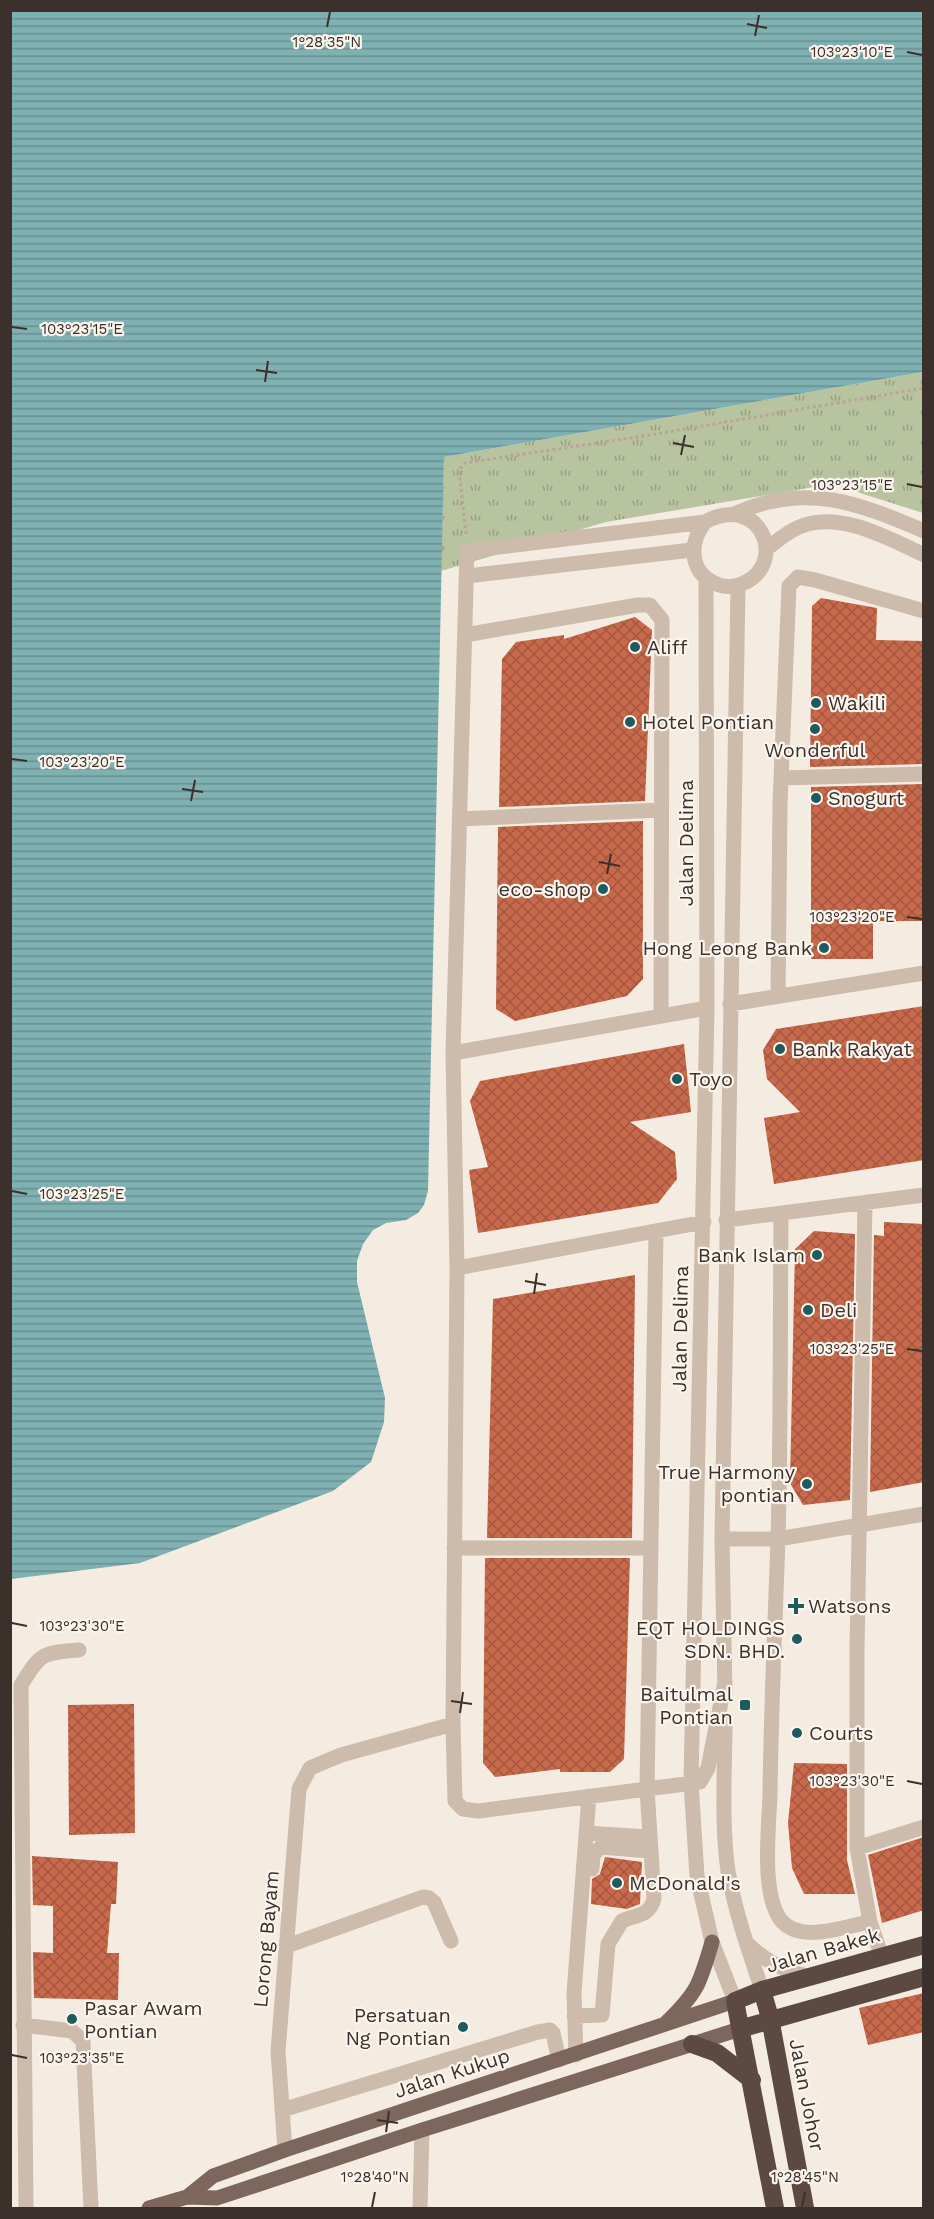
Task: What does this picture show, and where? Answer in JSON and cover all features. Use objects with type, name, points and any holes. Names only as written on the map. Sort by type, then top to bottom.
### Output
[{"type":"highway","name":"Jalan Bakek","points":[[735,2001],[762,1990],[924,1945]]},
{"type":"highway","points":[[743,2028],[770,2018],[924,1977]]},
{"type":"highway","name":"Jalan Johor","points":[[762,1990],[770,2018],[805,2208]]},
{"type":"highway","points":[[735,2001],[743,2028],[775,2208]]},
{"type":"highway","points":[[692,2044],[729,2061],[752,2080]]},
{"type":"main road","points":[[663,2027],[690,2000],[698,1987],[712,1942]]},
{"type":"main road","name":"Jalan Kukup","points":[[187,2203],[213,2176],[735,2001]]},
{"type":"main road","name":"Jalan Kukup","points":[[149,2208],[217,2198],[743,2028]]},
{"type":"street","points":[[736,513],[751,520],[762,532],[766,549],[763,565],[753,579],[738,586],[721,586],[706,579],[696,566],[692,550],[695,534],[705,522],[719,514],[736,513],[771,501],[825,497],[865,506],[924,531]]},
{"type":"street","points":[[766,549],[797,528],[815,522],[830,521],[882,535],[924,555]]},
{"type":"street","points":[[705,522],[467,551],[453,1053],[457,1268],[453,1724],[455,1801],[463,1809],[478,1811],[700,1782],[704,1778],[725,1682]]},
{"type":"street","points":[[467,576],[692,550]]},
{"type":"street","points":[[778,996],[786,598],[793,580],[798,578],[815,580],[924,611]]},
{"type":"street","name":"Jalan Delima","points":[[706,579],[707,1008],[691,1783],[697,1876],[712,1942],[735,2001]]},
{"type":"street","points":[[738,586],[722,1539],[725,1682],[724,1814],[728,1870],[746,1942],[762,1990]]},
{"type":"street","points":[[465,635],[638,605],[650,605],[657,610],[662,620],[664,636],[661,1016]]},
{"type":"street","points":[[781,778],[924,774]]},
{"type":"street","points":[[459,819],[661,810]]},
{"type":"street","points":[[730,1004],[924,973]]},
{"type":"street","points":[[453,1053],[707,1008]]},
{"type":"street","points":[[726,1220],[924,1195]]},
{"type":"street","points":[[865,1203],[859,1527],[857,1848],[870,1922],[882,1957]]},
{"type":"street","points":[[781,1214],[778,1539],[771,1718],[769,1866],[772,1900],[782,1921],[794,1931],[816,1932],[870,1922]]},
{"type":"street","points":[[457,1268],[704,1222]]},
{"type":"street","points":[[574,2016],[602,2014],[608,1944],[621,1921],[646,1913],[652,1907],[654,1898],[647,1789],[656,1231]]},
{"type":"street","points":[[722,1539],[778,1539],[859,1527],[924,1514]]},
{"type":"street","points":[[454,1548],[651,1548]]},
{"type":"street","points":[[26,2208],[21,1685],[37,1658],[51,1652],[79,1650]]},
{"type":"street","name":"Lorong Bayam","points":[[285,2150],[278,2051],[299,1789],[310,1768],[341,1755],[453,1724]]},
{"type":"street","points":[[576,2055],[574,1993],[589,1797]]},
{"type":"street","points":[[857,1848],[924,1827]]},
{"type":"street","points":[[586,1833],[649,1844]]},
{"type":"street","points":[[574,1993],[582,1988],[593,1854],[602,1847],[649,1844]]},
{"type":"street","points":[[287,1946],[423,1897],[434,1902],[451,1941]]},
{"type":"street","points":[[746,1942],[764,1960],[779,1968],[810,1977]]},
{"type":"street","points":[[23,2025],[72,2031],[83,2041],[91,2208]]},
{"type":"street","points":[[282,2110],[538,2032],[550,2030],[554,2033],[559,2060]]},
{"type":"street","points":[[420,2208],[422,2130]]},
{"type":"path","points":[[467,551],[459,470],[465,463],[924,388]]},
{"type":"green space","points":[[923,372],[923,513],[832,484],[606,522],[441,571],[444,457]]},
{"type":"water","points":[[10,11],[924,11],[923,372],[444,457],[428,1191],[424,1205],[418,1213],[406,1220],[386,1223],[373,1230],[363,1244],[357,1261],[357,1282],[385,1398],[384,1422],[371,1462],[333,1491],[140,1563],[11,1579]]},
{"type":"building","points":[[821,598],[877,608],[876,640],[924,641],[924,764],[810,767],[812,606]]},
{"type":"building","points":[[635,617],[652,630],[645,801],[499,807],[502,659],[516,642],[564,635],[564,639]]},
{"type":"building","points":[[924,784],[924,921],[873,921],[873,959],[811,959],[811,787]]},
{"type":"building","points":[[643,821],[643,979],[627,996],[515,1021],[496,1009],[498,827]]},
{"type":"building","points":[[924,1006],[924,1160],[774,1184],[764,1118],[800,1112],[767,1079],[763,1050],[776,1029]]},
{"type":"building","points":[[684,1044],[691,1112],[630,1122],[675,1152],[677,1179],[658,1203],[478,1233],[469,1170],[488,1167],[470,1101],[480,1081]]},
{"type":"building","points":[[884,1222],[924,1224],[924,1482],[870,1492],[874,1235],[884,1236]]},
{"type":"building","points":[[814,1231],[855,1234],[850,1500],[803,1505],[790,1483],[795,1249]]},
{"type":"building","points":[[635,1275],[632,1538],[487,1538],[493,1299]]},
{"type":"building","points":[[485,1558],[630,1558],[624,1759],[610,1772],[560,1772],[560,1769],[495,1777],[483,1763]]},
{"type":"building","points":[[134,1704],[135,1833],[69,1835],[68,1705]]},
{"type":"building","points":[[794,1763],[847,1764],[847,1860],[855,1894],[804,1894],[792,1868],[788,1823]]},
{"type":"building","points":[[924,1837],[924,1910],[882,1923],[868,1855]]},
{"type":"building","points":[[32,1856],[118,1862],[116,1904],[111,1904],[107,1953],[119,1953],[118,2000],[34,1998],[33,1952],[53,1953],[53,1906],[33,1905]]},
{"type":"building","name":"McDonald's","points":[[605,1857],[642,1862],[640,1904],[627,1909],[591,1904],[592,1879],[600,1874]]},
{"type":"building","points":[[924,1993],[924,2032],[868,2045],[859,2008]]},
{"type":"place","name":"Aliff","points":[[635,647]]},
{"type":"place","name":"Wakili","points":[[816,703]]},
{"type":"place","name":"Hotel Pontian","points":[[630,722]]},
{"type":"place","name":"Wonderful","points":[[815,729]]},
{"type":"place","name":"Snogurt","points":[[816,798]]},
{"type":"place","name":"eco-shop","points":[[603,889]]},
{"type":"place","name":"Hong Leong Bank","points":[[824,948]]},
{"type":"place","name":"Bank Rakyat","points":[[780,1049]]},
{"type":"place","name":"Toyo","points":[[677,1079]]},
{"type":"place","name":"Bank Islam","points":[[817,1255]]},
{"type":"place","name":"Deli","points":[[808,1310]]},
{"type":"place","name":"True Harmony pontian","points":[[807,1484]]},
{"type":"place","name":"Watsons","points":[[796,1606]]},
{"type":"place","name":"EQT HOLDINGS SDN. BHD.","points":[[797,1639]]},
{"type":"place","name":"Baitulmal Pontian","points":[[745,1705]]},
{"type":"place","name":"Courts","points":[[797,1733]]},
{"type":"place","name":"McDonald's","points":[[617,1883]]},
{"type":"place","name":"Pasar Awam Pontian","points":[[72,2019]]},
{"type":"place","name":"Persatuan Ng Pontian","points":[[463,2027]]}]
